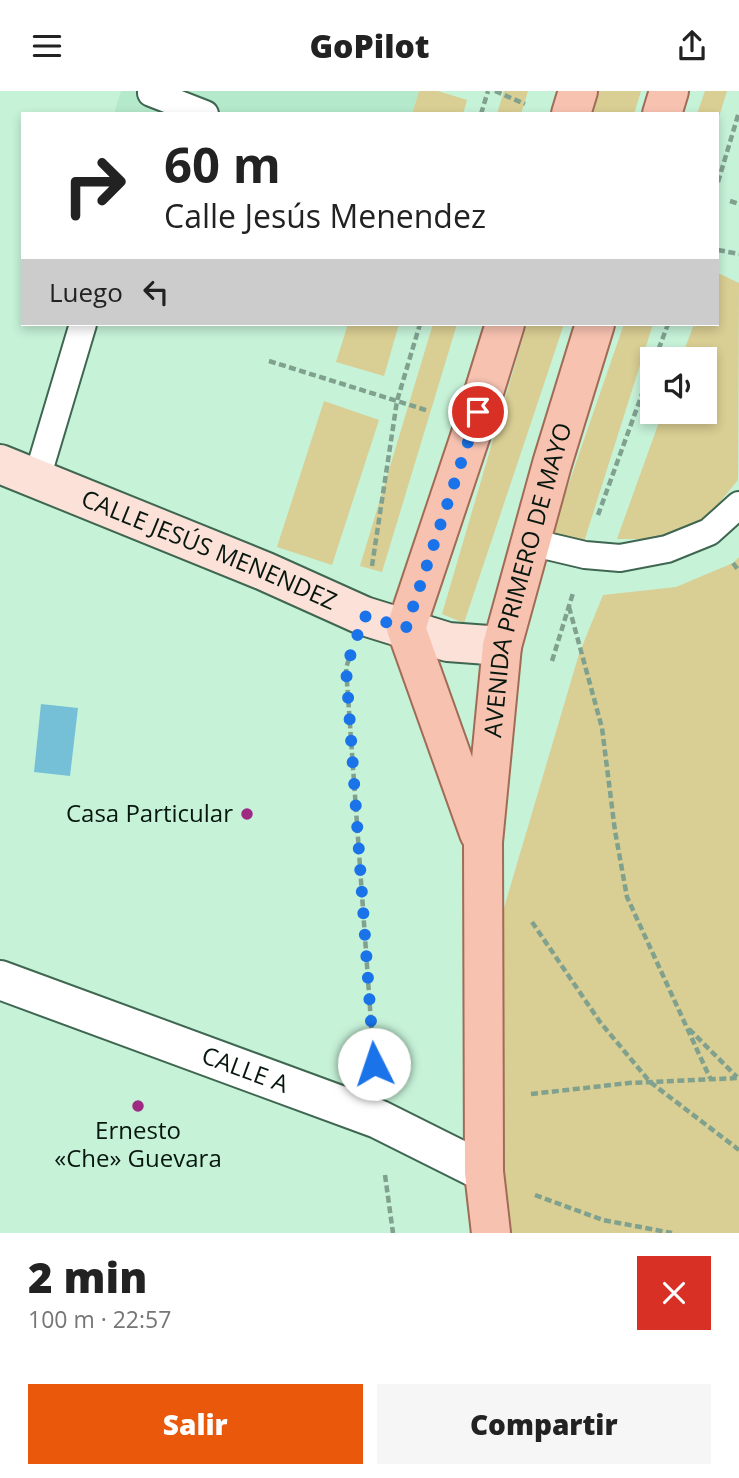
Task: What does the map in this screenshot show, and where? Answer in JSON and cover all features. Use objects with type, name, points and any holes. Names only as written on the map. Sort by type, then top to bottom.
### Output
[{"type":"main road","points":[[572,112],[579,91]]},
{"type":"main road","points":[[663,112],[669,91]]},
{"type":"main road","points":[[406,628],[504,326]]},
{"type":"main road","name":"AVENIDA PRIMERO DE MAYO","points":[[491,1233],[484,1172],[482,842],[502,646],[594,326]]},
{"type":"main road","name":"AVENIDA PRIMERO DE MAYO","points":[[406,628],[482,842]]},
{"type":"street","name":"CALLE JESÚS MENENDEZ","points":[[0,464],[264,571],[364,616],[448,642],[502,646]]},
{"type":"street","name":"CALLE A","points":[[0,980],[378,1119],[484,1172]]},
{"type":"lane","points":[[149,99],[198,112]]},
{"type":"lane","points":[[37,478],[82,326]]},
{"type":"lane","points":[[530,542],[585,555],[620,558],[667,549],[709,532],[739,505]]},
{"type":"path","points":[[482,112],[488,91]]},
{"type":"path","points":[[719,179],[739,112]]},
{"type":"path","points":[[730,201],[739,204]]},
{"type":"path","points":[[719,250],[739,254]]},
{"type":"path","points":[[393,1233],[378,1119],[346,668],[364,616],[397,401],[419,326]]},
{"type":"path","points":[[659,347],[667,326]]},
{"type":"path","points":[[269,361],[431,412],[471,434]]},
{"type":"path","points":[[550,667],[608,482],[640,398]]},
{"type":"path","points":[[569,607],[602,728],[626,897],[710,1078]]},
{"type":"path","points":[[529,917],[600,1022],[650,1082],[739,1150]]},
{"type":"path","points":[[685,1025],[738,1079]]},
{"type":"path","points":[[521,1094],[650,1082],[738,1079]]},
{"type":"path","points":[[531,1193],[603,1220],[672,1233]]},
{"type":"shaded area","points":[[121,91],[419,91],[413,112],[115,112]]},
{"type":"shaded area","points":[[419,91],[438,91],[467,100],[464,112],[413,112]]},
{"type":"shaded area","points":[[504,91],[528,91],[522,112],[498,112]]},
{"type":"shaded area","points":[[595,91],[641,91],[635,112],[589,112]]},
{"type":"shaded area","points":[[705,91],[727,91],[719,117],[719,112],[698,112]]},
{"type":"shaded area","points":[[719,273],[739,283],[738,480],[710,514],[664,539],[617,539],[658,424],[717,424],[717,347],[685,347],[693,326],[719,326]]},
{"type":"shaded area","points":[[347,326],[398,326],[384,376],[336,362]]},
{"type":"shaded area","points":[[432,326],[456,326],[382,572],[360,566]]},
{"type":"shaded area","points":[[526,326],[563,326],[464,623],[442,614]]},
{"type":"shaded area","points":[[623,326],[652,326],[646,347],[640,347],[640,365],[583,545],[550,538]]},
{"type":"shaded area","points":[[324,401],[379,420],[332,565],[277,547]]},
{"type":"shaded area","points":[[739,557],[739,1233],[506,1233],[500,1144],[498,928],[579,654],[603,595],[676,587],[733,563]]},
{"type":"water","points":[[41,704],[78,708],[70,776],[34,772]]},
{"type":"place","name":"Casa Particular","points":[[247,814]]},
{"type":"place","name":"Ernesto «Che» Guevara","points":[[138,1106]]},
{"type":"route","points":[[374,1064],[346,668],[364,616],[406,628],[478,412]]}]
